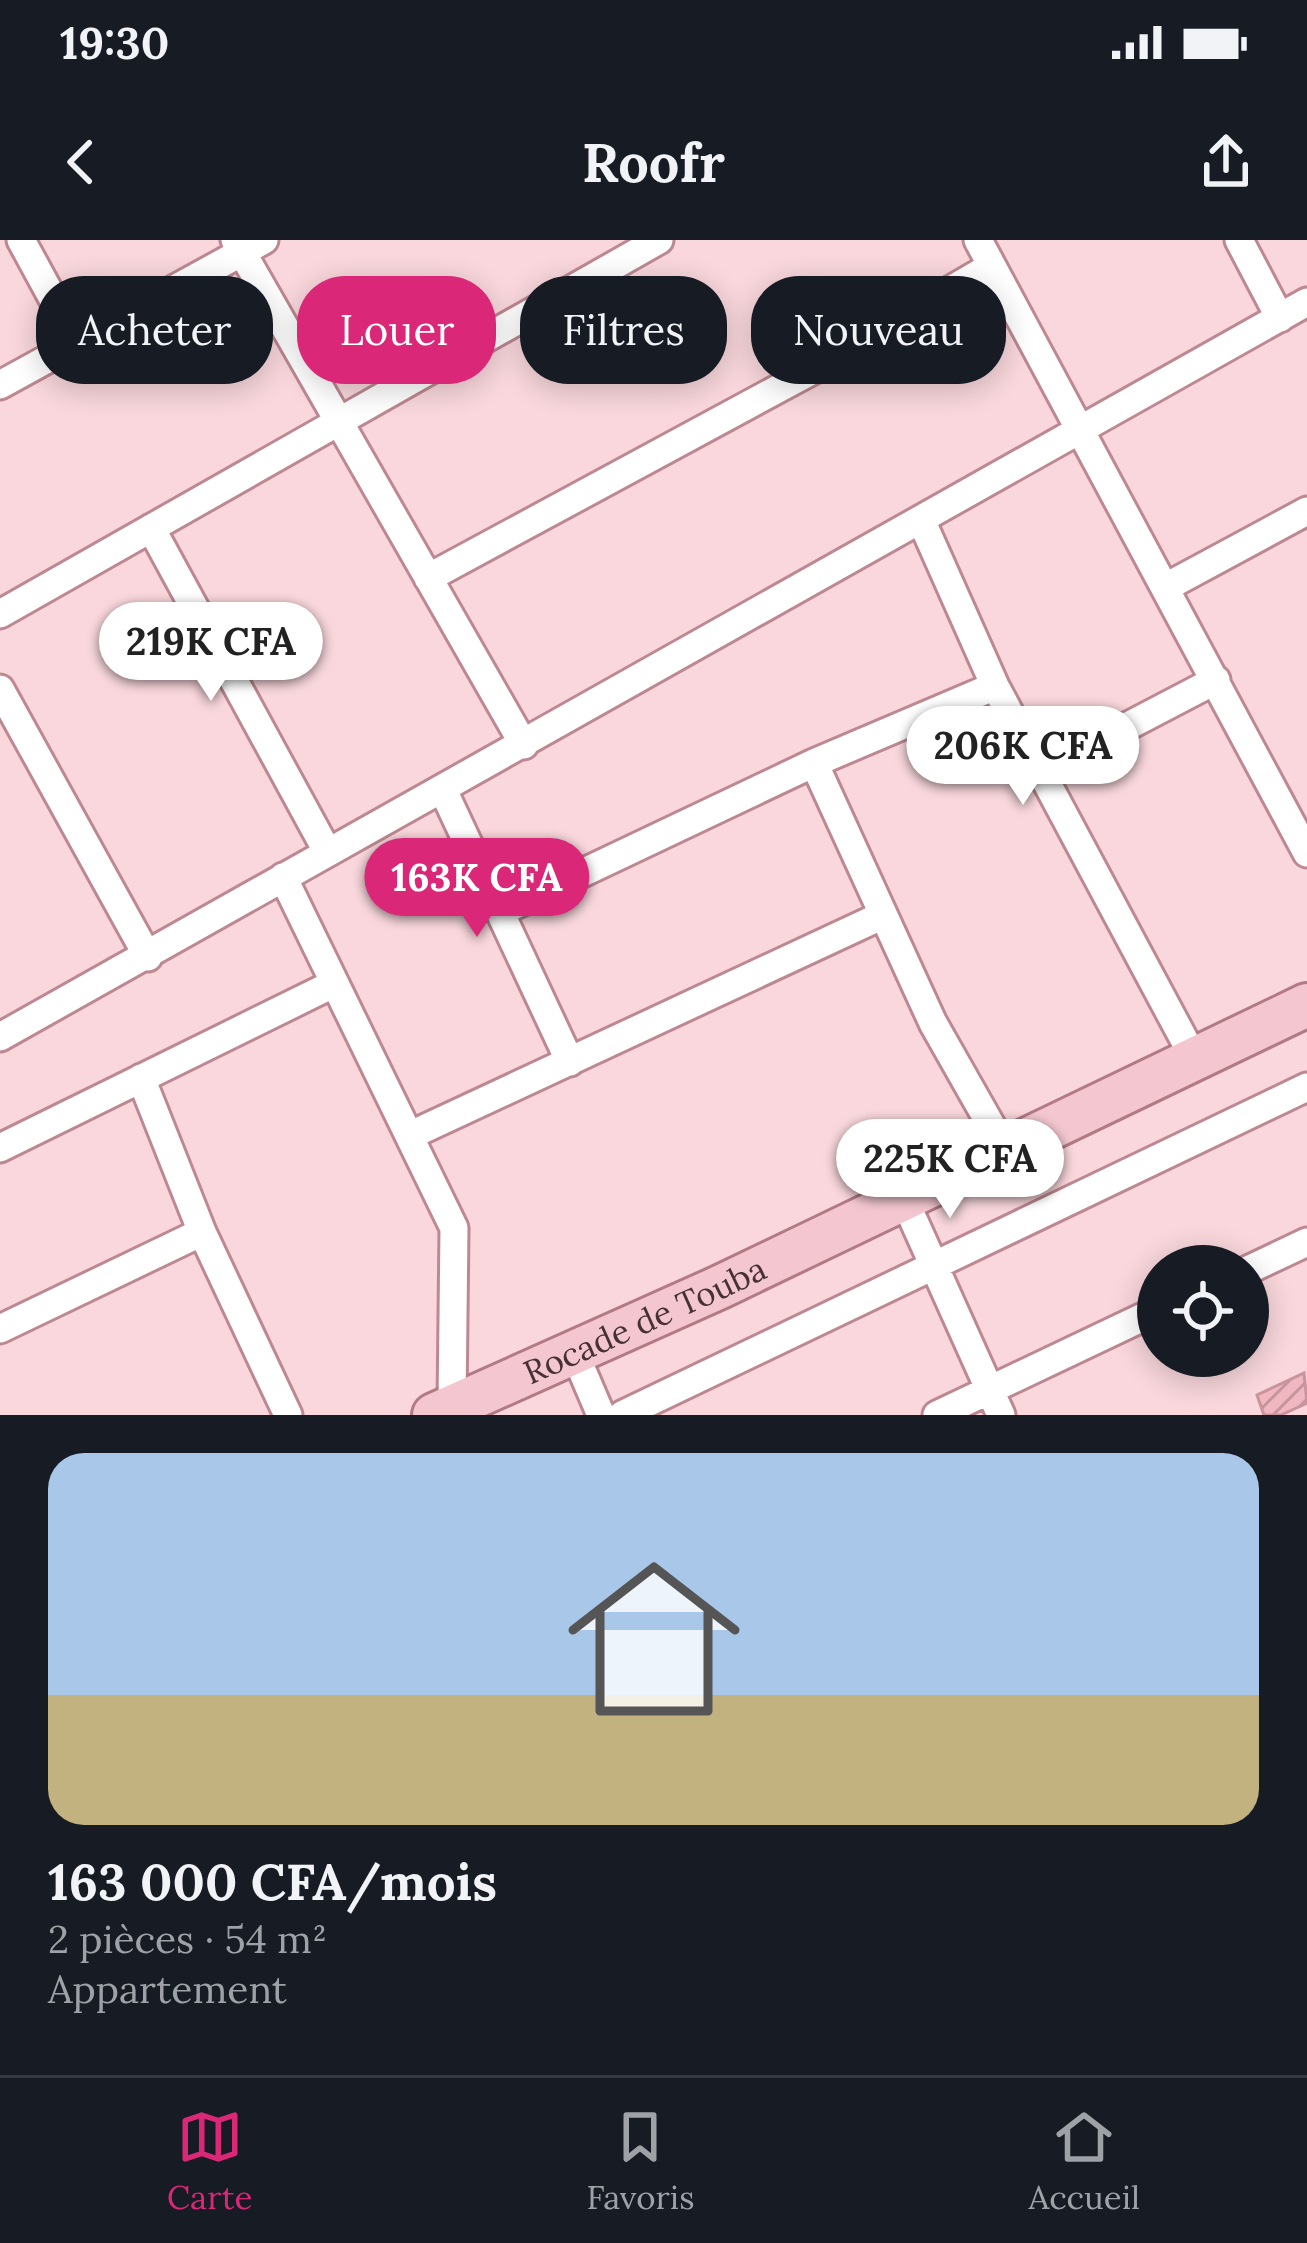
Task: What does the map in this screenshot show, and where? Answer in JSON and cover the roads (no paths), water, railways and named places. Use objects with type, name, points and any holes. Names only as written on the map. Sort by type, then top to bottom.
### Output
[{"type":"main road","name":"Rocade de Touba","points":[[443,1410],[575,1354],[1307,1005]]},
{"type":"street","points":[[21,240],[41,276]]},
{"type":"street","points":[[0,614],[659,240]]},
{"type":"street","points":[[978,240],[1168,586],[1307,853]]},
{"type":"street","points":[[1239,240],[1280,318]]},
{"type":"street","points":[[192,276],[247,244],[334,422],[524,745]]},
{"type":"street","points":[[428,578],[803,376],[992,266]]},
{"type":"street","points":[[0,1037],[1307,302]]},
{"type":"street","points":[[0,385],[36,365]]},
{"type":"street","points":[[1168,586],[1307,511]]},
{"type":"street","points":[[922,522],[994,686],[1194,1058]]},
{"type":"street","points":[[151,528],[327,850]]},
{"type":"street","points":[[1040,772],[1216,680]]},
{"type":"street","points":[[500,912],[814,763],[994,686]]},
{"type":"street","points":[[0,689],[148,957]]},
{"type":"street","points":[[814,763],[880,916],[1005,1150]]},
{"type":"street","points":[[443,790],[570,1062]]},
{"type":"street","points":[[283,877],[454,1228],[443,1410]]},
{"type":"street","points":[[412,1134],[880,916]]},
{"type":"street","points":[[0,1148],[333,984]]},
{"type":"street","points":[[141,1078],[202,1232],[288,1415]]},
{"type":"street","points":[[622,1415],[1307,1087]]},
{"type":"street","points":[[904,1198],[1001,1415]]},
{"type":"street","points":[[0,1329],[202,1232]]},
{"type":"street","points":[[1269,1260],[1307,1241]]},
{"type":"street","points":[[937,1415],[1137,1320]]},
{"type":"street","points":[[575,1354],[602,1415]]}]
